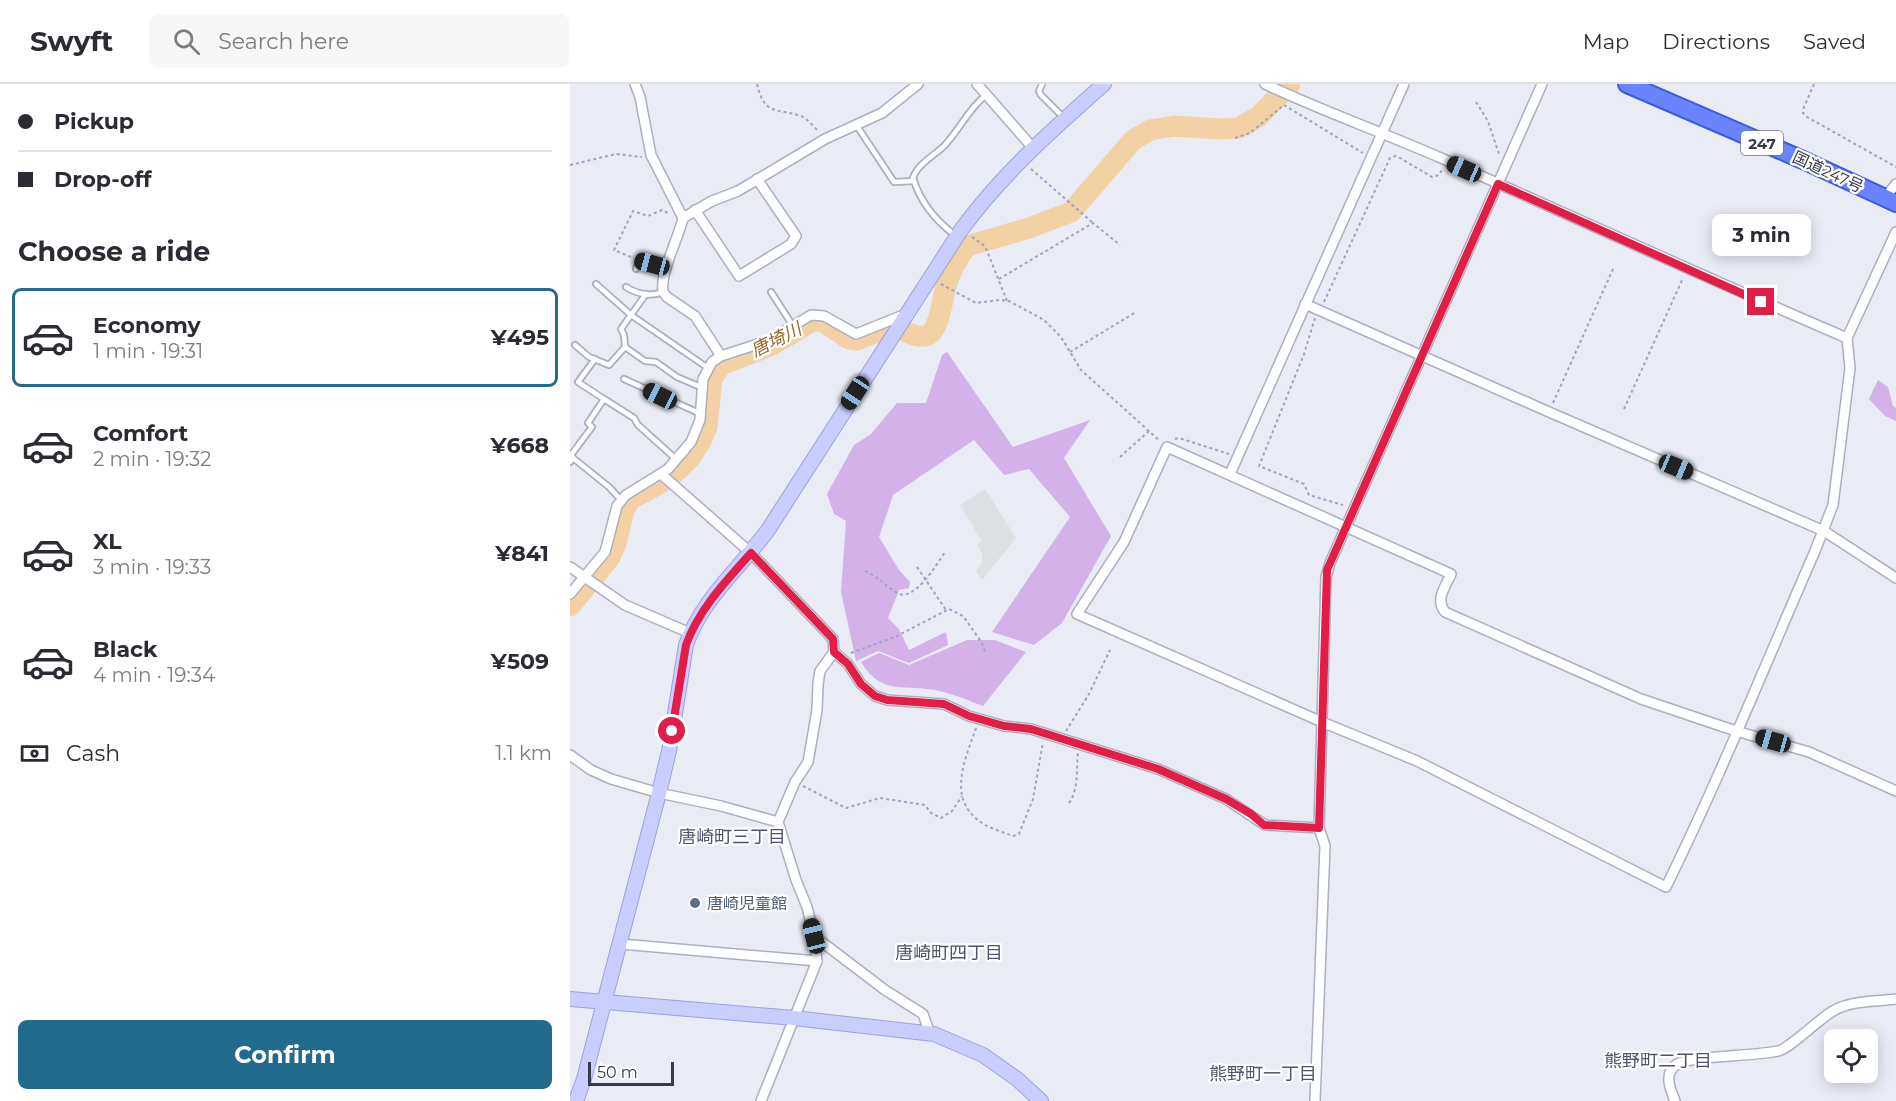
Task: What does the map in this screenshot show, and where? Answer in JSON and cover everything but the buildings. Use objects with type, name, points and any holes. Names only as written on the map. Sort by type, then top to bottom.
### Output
[{"type":"highway","name":"国道247号","points":[[1627,84],[1803,160],[1890,201]]},
{"type":"street","points":[[635,84],[653,158],[683,217],[674,250],[666,268],[663,292],[695,316],[721,356]]},
{"type":"street","points":[[683,217],[738,191],[826,139],[882,113],[918,84]]},
{"type":"street","points":[[977,84],[1033,148]]},
{"type":"street","points":[[576,1101],[621,944],[659,794],[690,633],[711,598],[751,553],[959,233],[985,198],[1033,148],[1104,84]]},
{"type":"street","points":[[1265,84],[1286,95],[1382,132],[1847,338]]},
{"type":"street","points":[[1230,474],[1404,84]]},
{"type":"street","points":[[1315,1101],[1325,846],[1319,828],[1326,577],[1330,563],[1542,84]]},
{"type":"street","points":[[694,210],[739,276],[791,244],[796,236],[757,179]]},
{"type":"street","points":[[1890,201],[1896,184]]},
{"type":"street","points":[[1896,232],[1847,338],[1850,368],[1833,505],[1824,531],[1736,731],[1666,886],[1418,761],[1322,722],[1077,614],[1124,542],[1167,447],[1451,574],[1439,600],[1445,612],[1641,699],[1736,731],[1809,752],[1896,791]]},
{"type":"street","points":[[1305,304],[1824,531],[1896,578]]},
{"type":"street","points":[[570,594],[588,580],[605,552],[617,506],[621,500],[633,490],[661,475],[677,460],[697,431],[701,414],[703,379],[712,362],[721,356],[770,340],[811,315],[824,316],[856,334],[908,314]]},
{"type":"street","points":[[661,475],[751,553],[833,639],[834,652],[820,671],[818,710],[808,762],[795,782],[778,822],[807,907],[817,961],[761,1101]]},
{"type":"street","points":[[570,567],[625,605],[690,633]]},
{"type":"street","points":[[834,652],[848,664],[861,684],[875,696],[887,700],[944,704],[969,716],[1004,726],[1031,729],[1189,781],[1226,799],[1264,825],[1319,828]]},
{"type":"street","points":[[570,755],[591,770],[611,779],[659,794],[721,806],[778,822]]},
{"type":"street","points":[[814,936],[885,990],[922,1014],[930,1034]]},
{"type":"street","points":[[621,944],[817,961]]},
{"type":"street","points":[[570,999],[794,1018],[930,1034],[983,1054],[1017,1079],[1041,1101]]},
{"type":"street","points":[[1675,1101],[1668,1080],[1670,1072],[1679,1062],[1782,1050],[1818,1020],[1841,1006],[1896,999]]},
{"type":"lane","points":[[1042,84],[1039,91],[1041,95],[1065,118]]},
{"type":"lane","points":[[959,233],[945,228],[931,212],[914,181],[914,174],[943,146],[964,123],[972,109],[987,95]]},
{"type":"lane","points":[[857,126],[894,182],[914,181]]},
{"type":"lane","points":[[636,269],[639,261],[666,268]]},
{"type":"lane","points":[[596,284],[631,315],[708,368]]},
{"type":"lane","points":[[626,287],[634,292],[646,294],[663,292]]},
{"type":"lane","points":[[771,292],[793,326]]},
{"type":"lane","points":[[575,345],[589,357],[609,365],[625,347],[621,329],[646,294]]},
{"type":"lane","points":[[625,347],[645,361],[657,362],[677,376],[703,388]]},
{"type":"lane","points":[[595,359],[578,382],[634,418],[638,425],[677,460]]},
{"type":"lane","points":[[624,379],[701,414]]},
{"type":"lane","points":[[604,399],[588,423],[592,427],[571,455],[572,460],[609,487],[621,500]]},
{"type":"path","points":[[757,84],[760,96],[769,107],[776,112],[803,117],[826,139]]},
{"type":"path","points":[[1814,84],[1803,107],[1803,113],[1896,167]]},
{"type":"path","points":[[1476,102],[1488,121],[1506,167]]},
{"type":"path","points":[[1235,138],[1250,133],[1284,105],[1370,158]]},
{"type":"path","points":[[570,165],[616,154],[653,158]]},
{"type":"path","points":[[1355,509],[1309,495],[1304,484],[1259,466],[1304,354],[1319,309],[1390,158],[1395,156],[1400,158],[1436,177],[1447,161]]},
{"type":"path","points":[[1021,160],[1120,244]]},
{"type":"path","points":[[639,261],[614,250],[633,211],[648,216],[662,210],[683,217]]},
{"type":"path","points":[[999,279],[1093,223]]},
{"type":"path","points":[[959,233],[985,246],[1006,301]]},
{"type":"path","points":[[1549,412],[1613,269]]},
{"type":"path","points":[[1624,409],[1688,269]]},
{"type":"path","points":[[931,279],[976,303],[1006,301],[1044,320],[1061,338],[1080,370],[1167,447],[1179,438],[1238,456]]},
{"type":"path","points":[[1070,352],[1136,312]]},
{"type":"path","points":[[1120,457],[1149,431]]},
{"type":"path","points":[[866,572],[876,576],[903,595],[912,592],[925,580],[945,552]]},
{"type":"path","points":[[916,567],[946,610]]},
{"type":"path","points":[[863,648],[897,636],[949,609],[963,616],[982,643],[986,654]]},
{"type":"path","points":[[1063,739],[1089,694],[1110,650]]},
{"type":"path","points":[[969,716],[976,726],[964,763],[962,776],[964,802],[982,823],[1017,836],[1033,799],[1040,771],[1045,734]]},
{"type":"path","points":[[1069,802],[1072,800],[1077,781],[1075,776],[1080,744]]},
{"type":"path","points":[[795,782],[846,808],[880,798],[893,799],[925,805],[938,818],[947,816],[962,796]]},
{"type":"shaded area","points":[[947,352],[1013,447],[1090,420],[1064,458],[1111,536],[1062,623],[1034,645],[992,632],[1070,517],[1029,469],[1004,475],[974,440],[893,495],[879,537],[899,570],[910,582],[909,588],[899,590],[888,618],[899,629],[909,650],[946,632],[948,645],[909,663],[878,651],[856,661],[841,592],[846,521],[834,514],[827,494],[854,445],[871,434],[897,403],[926,403],[942,355]]},
{"type":"shaded area","points":[[1878,380],[1888,387],[1893,406],[1896,408],[1896,421],[1885,416],[1869,399]]},
{"type":"shaded area","points":[[985,489],[1016,538],[982,580],[976,571],[982,562],[982,553],[977,545],[982,541],[960,505]]},
{"type":"shaded area","points":[[967,640],[995,640],[1026,652],[983,706],[939,691],[886,684],[869,673],[861,662],[879,653],[909,665]]},
{"type":"waterway","name":"唐埼川","points":[[570,606],[610,557],[624,510],[631,499],[661,483],[678,470],[690,458],[701,441],[707,427],[712,378],[721,365],[772,345],[813,321],[822,321],[849,339],[857,340],[893,326],[915,335],[928,335],[936,326],[951,273],[967,246],[1029,228],[1071,212],[1133,140],[1150,130],[1174,126],[1238,128],[1258,117],[1290,84]]},
{"type":"place","name":"唐崎児童館","points":[[695,903]]},
{"type":"district","name":"唐崎町三丁目","points":[[732,837]]},
{"type":"district","name":"唐崎町四丁目","points":[[949,953]]},
{"type":"district","name":"熊野町二丁目","points":[[1658,1061]]},
{"type":"district","name":"熊野町一丁目","points":[[1263,1074]]},
{"type":"route","points":[[672,731],[690,633],[711,598],[751,553],[833,639],[834,652],[848,664],[861,684],[875,696],[887,700],[944,704],[969,716],[1004,726],[1031,729],[1189,781],[1226,799],[1264,825],[1319,828],[1327,570],[1498,184],[1761,302]]}]
